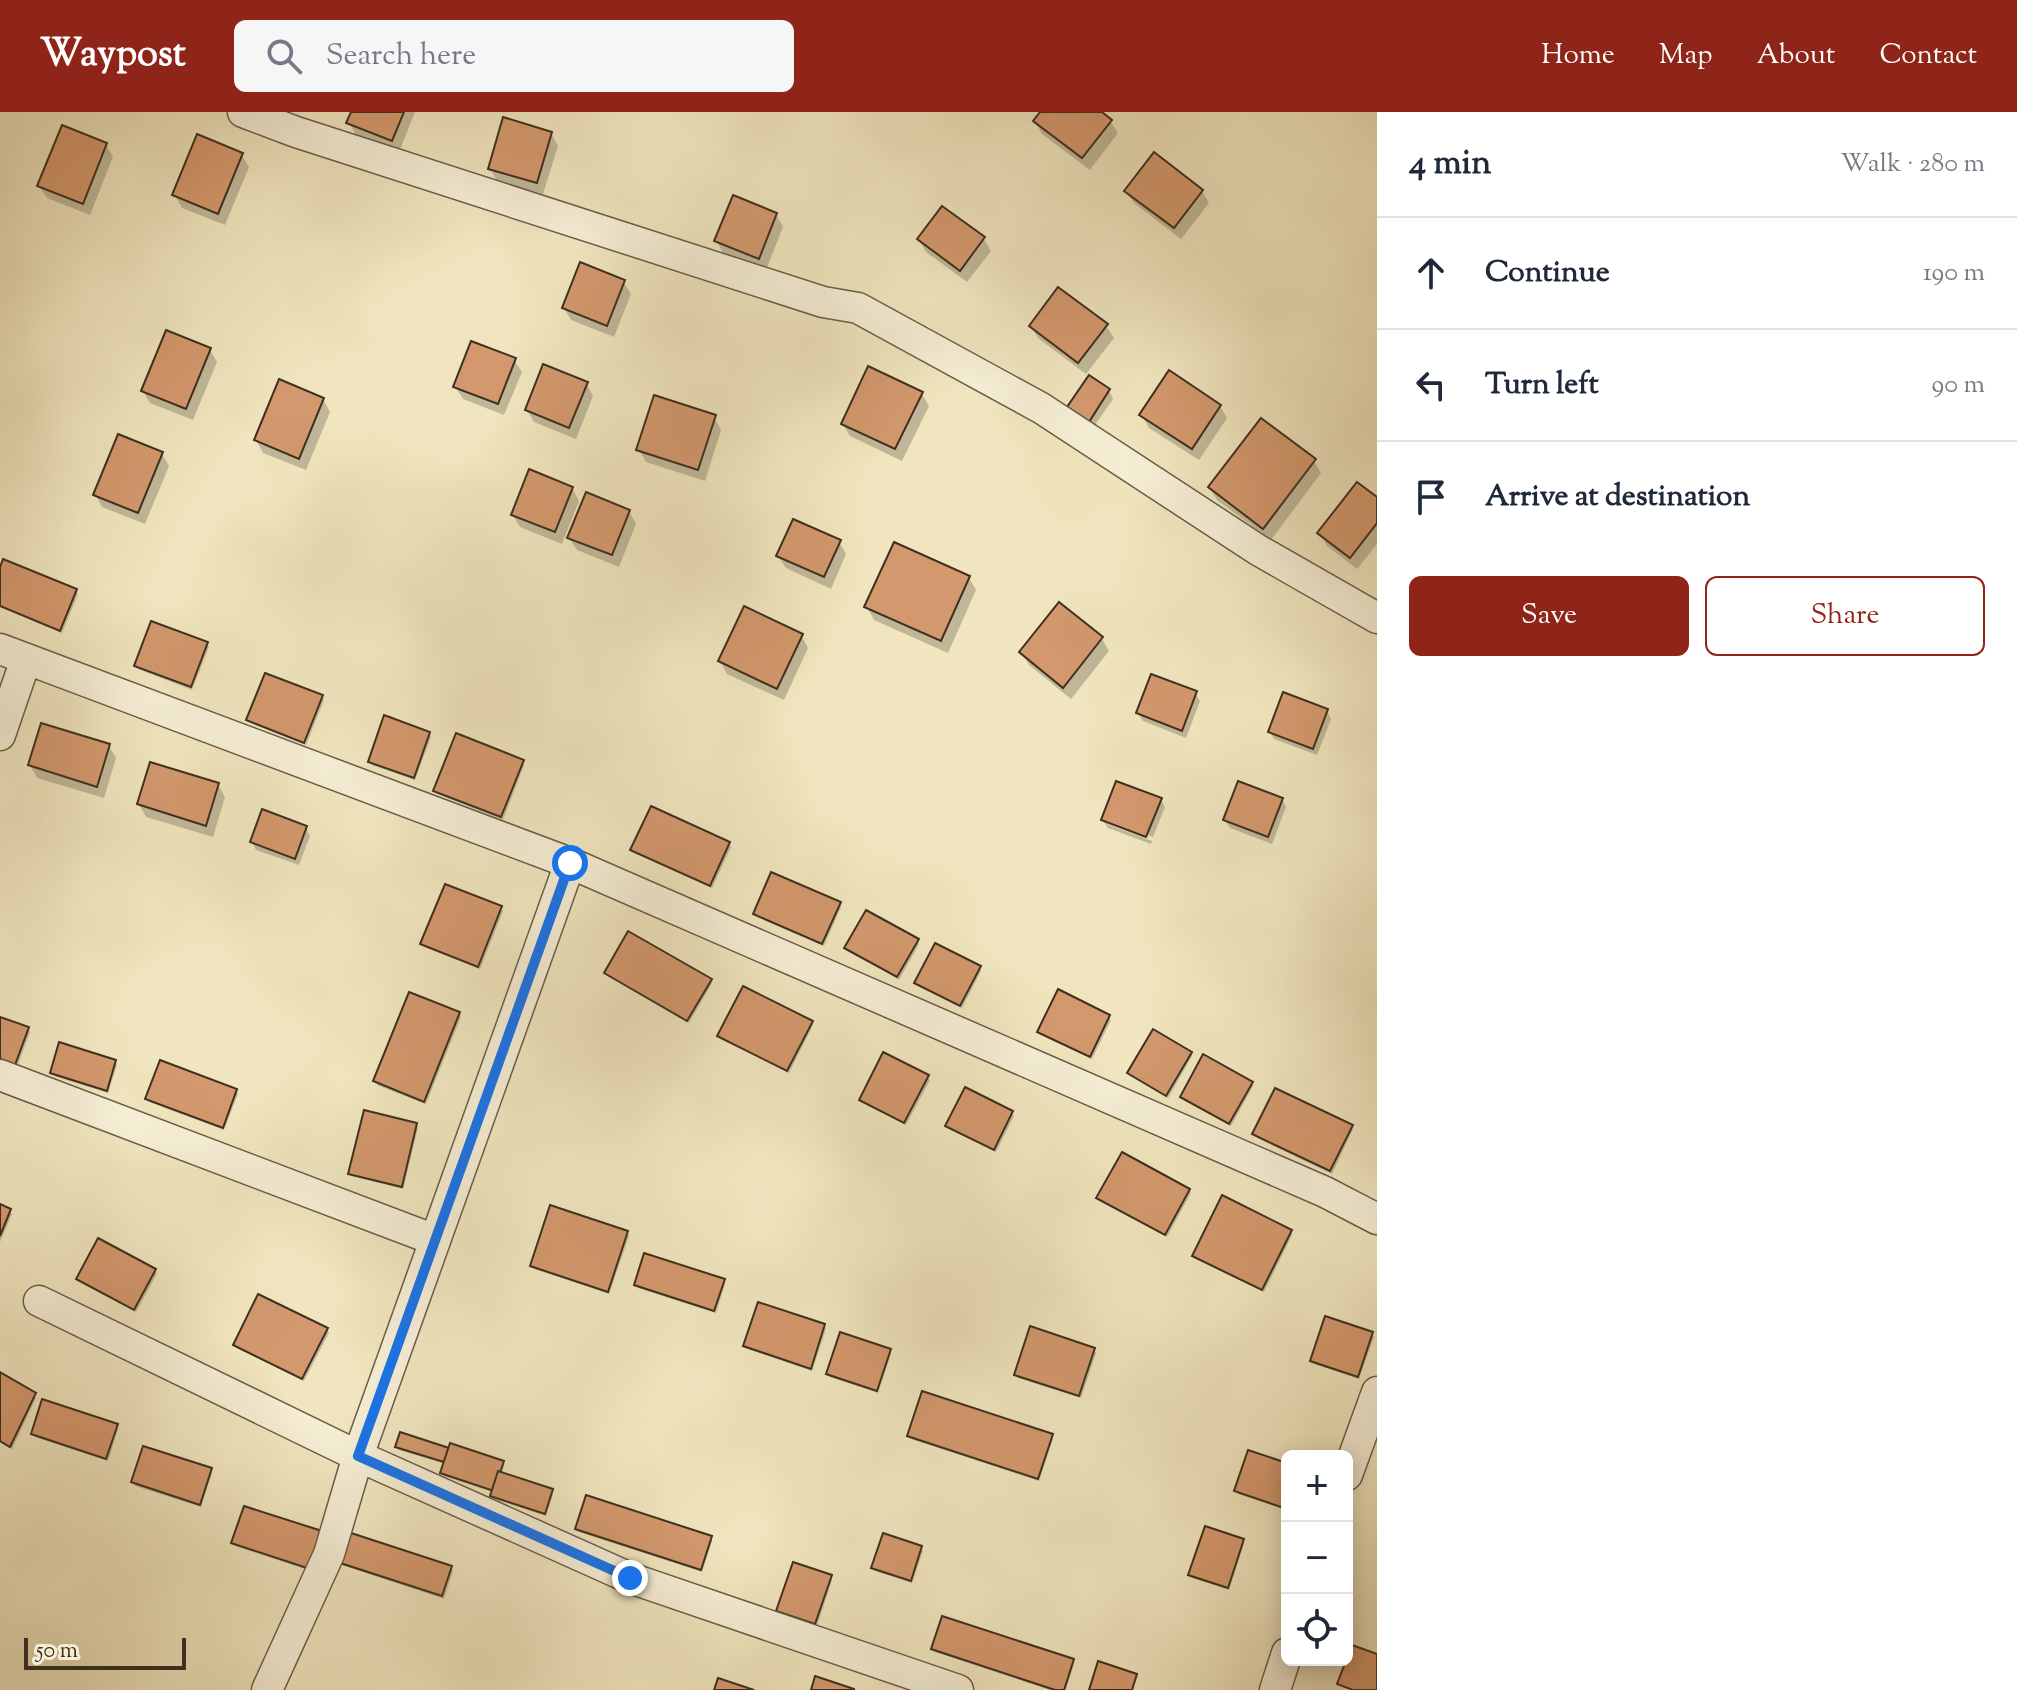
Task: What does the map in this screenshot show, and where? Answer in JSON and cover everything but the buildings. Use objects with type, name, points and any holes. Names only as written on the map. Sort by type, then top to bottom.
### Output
[{"type":"street","points":[[243,112],[300,122],[823,302],[858,308],[1041,408],[1258,550],[1377,618]]},
{"type":"street","points":[[0,735],[13,654],[570,863],[1325,1192],[1377,1219]]},
{"type":"street","points":[[267,1690],[329,1554],[358,1456],[570,863]]},
{"type":"street","points":[[0,1075],[435,1240]]},
{"type":"street","points":[[39,1301],[358,1456],[630,1578],[910,1682],[958,1690]]},
{"type":"street","points":[[1353,1458],[1377,1392]]},
{"type":"street","points":[[1275,1690],[1283,1666]]},
{"type":"route","points":[[570,863],[358,1456],[630,1578]]}]
